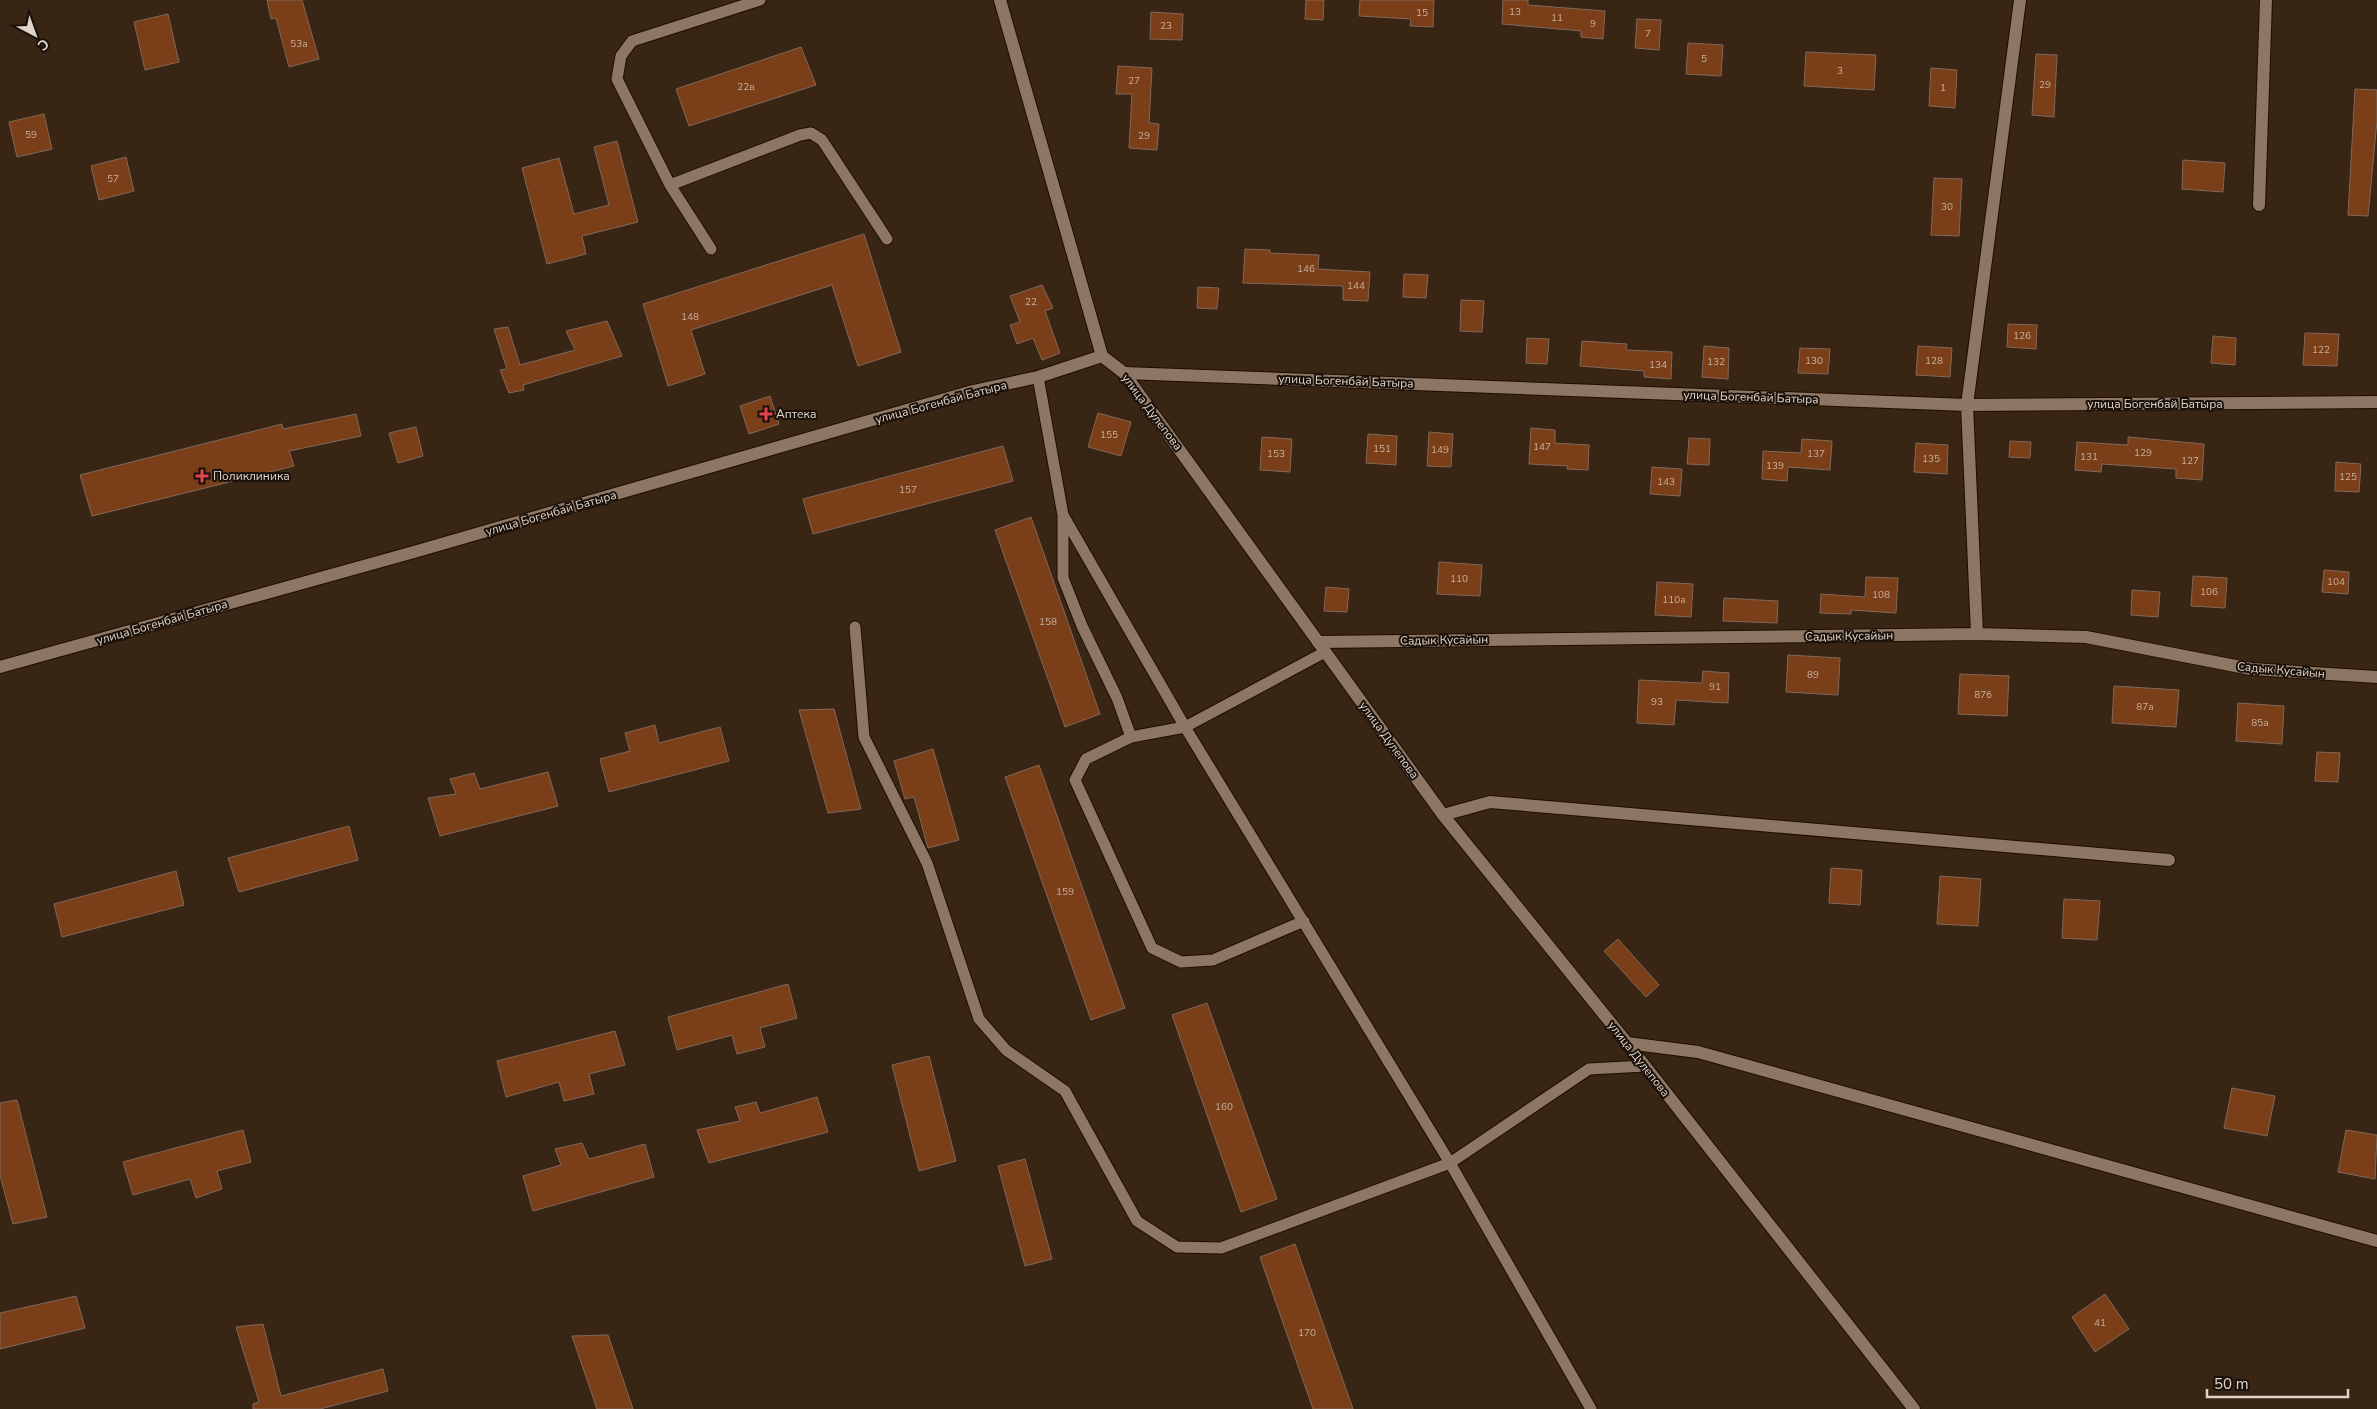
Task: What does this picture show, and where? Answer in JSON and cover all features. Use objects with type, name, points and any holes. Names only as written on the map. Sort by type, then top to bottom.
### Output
[{"type":"street","points":[[1000,0],[1102,356]]},
{"type":"street","points":[[1977,634],[1967,405],[2020,0]]},
{"type":"street","points":[[2259,206],[2266,0]]},
{"type":"street","name":"улица Дулепова","points":[[1102,356],[1124,373],[1443,815],[1627,1043],[1914,1409]]},
{"type":"street","name":"улица Богенбай Батыра","points":[[0,667],[414,552],[972,391],[1038,377],[1102,356]]},
{"type":"street","name":"улица Богенбай Батыра","points":[[1124,373],[1967,405],[2377,402]]},
{"type":"street","name":"Садык Кусайын","points":[[1321,647],[1977,634],[2086,637],[2251,669],[2377,677]]},
{"type":"street","points":[[1443,815],[1490,802],[2169,860]]},
{"type":"street","points":[[1627,1043],[1698,1052],[2377,1241]]},
{"type":"lane","points":[[711,249],[670,184],[617,78],[621,56],[632,41],[760,0]]},
{"type":"lane","points":[[670,184],[800,135],[811,133],[822,140],[887,239]]},
{"type":"lane","points":[[1038,377],[1063,515],[1063,578],[1082,626],[1117,698],[1131,738]]},
{"type":"lane","points":[[1063,515],[1185,727],[1450,1162],[1591,1409]]},
{"type":"lane","points":[[855,627],[864,737],[927,863],[979,1018],[1006,1050],[1065,1091],[1137,1221],[1177,1248],[1221,1248],[1450,1162],[1589,1069],[1645,1066]]},
{"type":"lane","points":[[1304,921],[1213,960],[1181,962],[1152,948],[1074,780],[1086,759],[1131,738],[1185,727],[1321,647]]},
{"type":"building","points":[[267,0],[302,0],[319,59],[289,67],[276,18],[271,19]]},
{"type":"building","points":[[1306,0],[1324,0],[1323,20],[1305,19]]},
{"type":"building","points":[[1360,0],[1434,0],[1433,27],[1410,26],[1411,19],[1359,16]]},
{"type":"building","points":[[1503,0],[1528,0],[1528,5],[1605,11],[1603,39],[1581,37],[1581,31],[1502,24]]},
{"type":"building","points":[[1151,12],[1183,14],[1182,40],[1150,39]]},
{"type":"building","points":[[168,14],[179,62],[145,70],[134,22]]},
{"type":"building","points":[[1637,19],[1661,20],[1659,50],[1635,48]]},
{"type":"building","points":[[1688,43],[1723,45],[1721,76],[1686,74]]},
{"type":"building","points":[[801,47],[816,85],[689,126],[676,89]]},
{"type":"building","points":[[1806,52],[1876,55],[1874,90],[1804,86]]},
{"type":"building","points":[[2036,54],[2057,55],[2054,117],[2032,115]]},
{"type":"building","points":[[1118,66],[1152,68],[1149,123],[1159,124],[1157,150],[1129,148],[1132,94],[1116,94]]},
{"type":"building","points":[[1931,68],[1957,70],[1955,108],[1929,106]]},
{"type":"building","points":[[2355,89],[2377,90],[2377,121],[2368,216],[2348,215]]},
{"type":"building","points":[[44,114],[52,149],[17,157],[9,122]]},
{"type":"building","points":[[617,141],[638,222],[582,236],[586,254],[547,264],[522,168],[559,158],[574,214],[609,205],[594,147]]},
{"type":"building","points":[[126,157],[134,191],[99,200],[91,166]]},
{"type":"building","points":[[2183,160],[2225,163],[2223,192],[2182,189]]},
{"type":"building","points":[[1934,178],[1962,179],[1959,236],[1931,235]]},
{"type":"building","points":[[864,234],[901,352],[858,366],[832,285],[691,330],[705,374],[668,386],[643,304]]},
{"type":"building","points":[[1245,249],[1270,250],[1270,253],[1319,255],[1318,269],[1370,272],[1368,301],[1343,300],[1343,286],[1243,283]]},
{"type":"building","points":[[1404,274],[1428,275],[1426,298],[1403,297]]},
{"type":"building","points":[[1042,285],[1053,308],[1045,311],[1060,353],[1042,360],[1033,338],[1017,344],[1010,325],[1020,322],[1010,296]]},
{"type":"building","points":[[1198,287],[1219,288],[1217,309],[1197,308]]},
{"type":"building","points":[[1461,300],[1484,301],[1482,332],[1460,331]]},
{"type":"building","points":[[607,321],[622,356],[523,385],[524,390],[509,393],[500,370],[507,369],[494,329],[508,327],[520,365],[575,350],[566,331]]},
{"type":"building","points":[[2008,324],[2037,325],[2036,349],[2007,347]]},
{"type":"building","points":[[2305,333],[2339,334],[2337,366],[2303,365]]},
{"type":"building","points":[[2213,336],[2236,338],[2235,365],[2211,363]]},
{"type":"building","points":[[1527,338],[1549,339],[1547,364],[1526,363]]},
{"type":"building","points":[[1582,341],[1627,344],[1626,350],[1672,352],[1671,379],[1644,377],[1644,371],[1580,366]]},
{"type":"building","points":[[1704,346],[1729,348],[1728,379],[1702,377]]},
{"type":"building","points":[[1918,346],[1952,348],[1950,377],[1916,375]]},
{"type":"building","points":[[1800,348],[1830,349],[1828,374],[1798,373]]},
{"type":"building","points":[[770,396],[779,424],[749,434],[740,406]]},
{"type":"building","points":[[1098,413],[1131,422],[1121,456],[1088,447]]},
{"type":"building","points":[[356,414],[361,436],[289,451],[294,466],[92,516],[80,475],[282,424],[283,429]]},
{"type":"building","points":[[416,427],[423,456],[398,463],[389,433]]},
{"type":"building","points":[[1531,428],[1555,430],[1555,443],[1589,445],[1588,470],[1567,469],[1568,466],[1529,464]]},
{"type":"building","points":[[1429,432],[1453,434],[1451,467],[1427,466]]},
{"type":"building","points":[[1368,434],[1397,436],[1396,465],[1366,463]]},
{"type":"building","points":[[1262,437],[1292,439],[1290,472],[1260,470]]},
{"type":"building","points":[[2128,437],[2204,444],[2202,480],[2176,478],[2176,469],[2102,464],[2101,472],[2075,470],[2077,442],[2128,445]]},
{"type":"building","points":[[1689,438],[1710,439],[1709,465],[1687,464]]},
{"type":"building","points":[[1802,439],[1832,441],[1830,470],[1788,467],[1787,481],[1762,479],[1763,451],[1801,453]]},
{"type":"building","points":[[2010,441],[2031,442],[2030,458],[2009,457]]},
{"type":"building","points":[[1916,443],[1948,445],[1947,474],[1914,472]]},
{"type":"building","points":[[1003,446],[1013,481],[813,534],[803,499]]},
{"type":"building","points":[[2336,462],[2361,464],[2359,492],[2335,491]]},
{"type":"building","points":[[1652,467],[1682,469],[1680,496],[1650,494]]},
{"type":"building","points":[[1031,517],[1100,714],[1065,727],[995,530]]},
{"type":"building","points":[[1439,562],[1482,565],[1480,596],[1437,594]]},
{"type":"building","points":[[2324,570],[2349,572],[2348,594],[2322,592]]},
{"type":"building","points":[[2193,576],[2227,578],[2225,608],[2191,606]]},
{"type":"building","points":[[1866,577],[1898,578],[1896,613],[1851,610],[1851,614],[1820,613],[1821,594],[1865,597]]},
{"type":"building","points":[[1657,582],[1693,584],[1691,617],[1655,615]]},
{"type":"building","points":[[1326,587],[1349,589],[1347,612],[1324,611]]},
{"type":"building","points":[[2132,590],[2160,592],[2158,617],[2131,615]]},
{"type":"building","points":[[1724,598],[1778,601],[1777,623],[1723,621]]},
{"type":"building","points":[[1788,655],[1840,658],[1838,695],[1786,692]]},
{"type":"building","points":[[1703,671],[1729,673],[1728,703],[1676,700],[1674,725],[1637,723],[1639,680],[1702,683]]},
{"type":"building","points":[[1960,674],[2009,676],[2007,716],[1958,714]]},
{"type":"building","points":[[2114,686],[2179,690],[2176,727],[2112,723]]},
{"type":"building","points":[[2238,703],[2284,706],[2282,744],[2236,741]]},
{"type":"building","points":[[834,709],[861,809],[828,813],[799,710]]},
{"type":"building","points":[[655,725],[659,743],[720,727],[729,761],[609,792],[600,759],[630,751],[625,733]]},
{"type":"building","points":[[933,749],[959,840],[928,848],[914,797],[905,799],[894,761]]},
{"type":"building","points":[[2317,752],[2340,753],[2338,782],[2315,781]]},
{"type":"building","points":[[1039,765],[1125,1008],[1091,1020],[1005,777]]},
{"type":"building","points":[[548,772],[558,806],[440,836],[428,798],[456,794],[450,779],[474,773],[480,789]]},
{"type":"building","points":[[349,826],[358,860],[239,892],[228,858]]},
{"type":"building","points":[[1831,868],[1862,870],[1860,905],[1829,903]]},
{"type":"building","points":[[176,871],[184,905],[62,937],[54,904]]},
{"type":"building","points":[[1940,876],[1981,879],[1978,926],[1937,924]]},
{"type":"building","points":[[2064,899],[2100,901],[2097,940],[2062,938]]},
{"type":"building","points":[[1618,939],[1659,985],[1646,997],[1604,951]]},
{"type":"building","points":[[788,984],[797,1018],[760,1028],[765,1047],[737,1054],[732,1035],[677,1050],[668,1017]]},
{"type":"building","points":[[1207,1003],[1277,1199],[1241,1212],[1172,1015]]},
{"type":"building","points":[[615,1031],[625,1065],[589,1074],[594,1094],[564,1101],[559,1082],[506,1097],[497,1061]]},
{"type":"building","points":[[929,1056],[956,1161],[919,1171],[892,1065]]},
{"type":"building","points":[[2232,1088],[2275,1096],[2267,1136],[2224,1128]]},
{"type":"building","points":[[817,1097],[828,1132],[709,1163],[697,1130],[740,1121],[735,1107],[756,1102],[760,1113]]},
{"type":"building","points":[[17,1100],[47,1217],[13,1224],[0,1175],[0,1103]]},
{"type":"building","points":[[243,1130],[251,1162],[217,1171],[222,1189],[196,1198],[190,1179],[133,1195],[123,1162]]},
{"type":"building","points":[[2346,1130],[2377,1135],[2375,1179],[2338,1172]]},
{"type":"building","points":[[582,1143],[589,1159],[645,1144],[654,1177],[533,1211],[523,1176],[561,1165],[555,1149]]},
{"type":"building","points":[[1025,1159],[1052,1259],[1025,1266],[998,1166]]},
{"type":"building","points":[[1295,1244],[1353,1409],[1313,1409],[1260,1257]]},
{"type":"building","points":[[2105,1294],[2129,1329],[2095,1352],[2072,1317]]},
{"type":"building","points":[[76,1296],[85,1328],[0,1349],[0,1313]]},
{"type":"building","points":[[263,1324],[281,1396],[383,1369],[388,1391],[320,1409],[253,1409],[253,1404],[259,1402],[236,1327]]},
{"type":"building","points":[[608,1335],[633,1409],[597,1409],[572,1336]]},
{"type":"place","name":"Аптека","points":[[766,414]]},
{"type":"place","name":"Поликлиника","points":[[202,476]]}]
